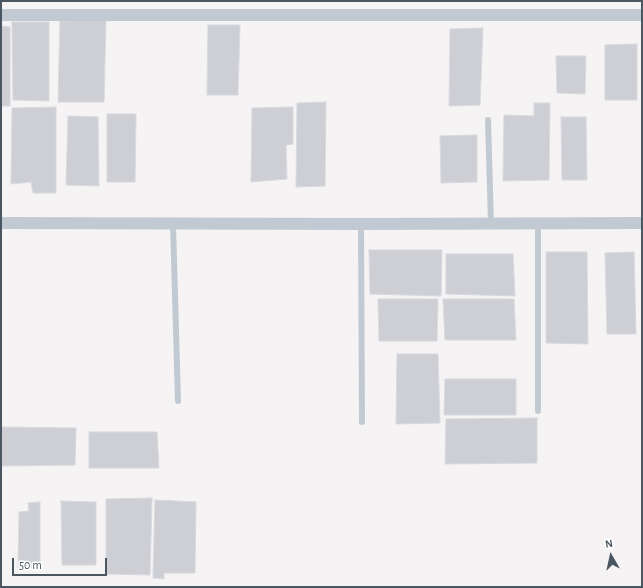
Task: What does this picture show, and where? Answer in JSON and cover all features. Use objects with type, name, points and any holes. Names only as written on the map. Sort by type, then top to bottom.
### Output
[{"type":"street","points":[[1,15],[642,15]]},
{"type":"street","points":[[1,223],[642,223]]},
{"type":"lane","points":[[488,120],[491,224]]},
{"type":"lane","points":[[174,224],[178,401]]},
{"type":"lane","points":[[362,224],[362,422]]},
{"type":"lane","points":[[538,224],[538,410]]},
{"type":"building","points":[[106,20],[104,102],[58,102],[60,21]]},
{"type":"building","points":[[12,22],[49,22],[49,101],[13,100]]},
{"type":"building","points":[[208,25],[240,25],[238,95],[207,95]]},
{"type":"building","points":[[1,26],[10,27],[10,106],[1,106]]},
{"type":"building","points":[[483,28],[480,105],[449,106],[450,29]]},
{"type":"building","points":[[637,44],[637,100],[605,100],[605,45]]},
{"type":"building","points":[[556,56],[586,56],[585,94],[557,93]]},
{"type":"building","points":[[326,102],[325,186],[296,187],[297,103]]},
{"type":"building","points":[[534,103],[550,103],[549,180],[503,181],[504,115],[534,116]]},
{"type":"building","points":[[56,107],[56,193],[33,193],[31,182],[11,184],[12,108]]},
{"type":"building","points":[[293,107],[293,144],[286,145],[287,179],[251,182],[252,108]]},
{"type":"building","points":[[107,114],[136,114],[135,182],[107,182]]},
{"type":"building","points":[[68,116],[98,117],[99,186],[66,185]]},
{"type":"building","points":[[561,117],[586,117],[587,180],[562,180]]},
{"type":"building","points":[[477,135],[477,182],[441,183],[440,136]]},
{"type":"building","points":[[369,250],[442,250],[441,296],[370,294]]},
{"type":"building","points":[[546,252],[587,252],[588,344],[546,343]]},
{"type":"building","points":[[634,252],[636,334],[607,334],[605,253]]},
{"type":"building","points":[[446,254],[513,254],[515,296],[446,294]]},
{"type":"building","points":[[378,299],[438,299],[437,341],[379,341]]},
{"type":"building","points":[[443,299],[514,299],[516,340],[445,340]]},
{"type":"building","points":[[397,354],[438,354],[440,423],[396,424]]},
{"type":"building","points":[[445,379],[516,379],[516,415],[444,415]]},
{"type":"building","points":[[537,418],[537,463],[445,464],[446,419]]},
{"type":"building","points":[[1,427],[76,428],[75,465],[1,466]]},
{"type":"building","points":[[89,432],[157,432],[159,468],[89,468]]},
{"type":"building","points":[[152,498],[150,575],[106,574],[106,499]]},
{"type":"building","points":[[155,500],[196,502],[195,573],[164,573],[164,579],[153,578]]},
{"type":"building","points":[[61,501],[96,502],[96,565],[62,565]]},
{"type":"building","points":[[40,502],[40,567],[18,568],[19,512],[29,511],[28,503]]}]
